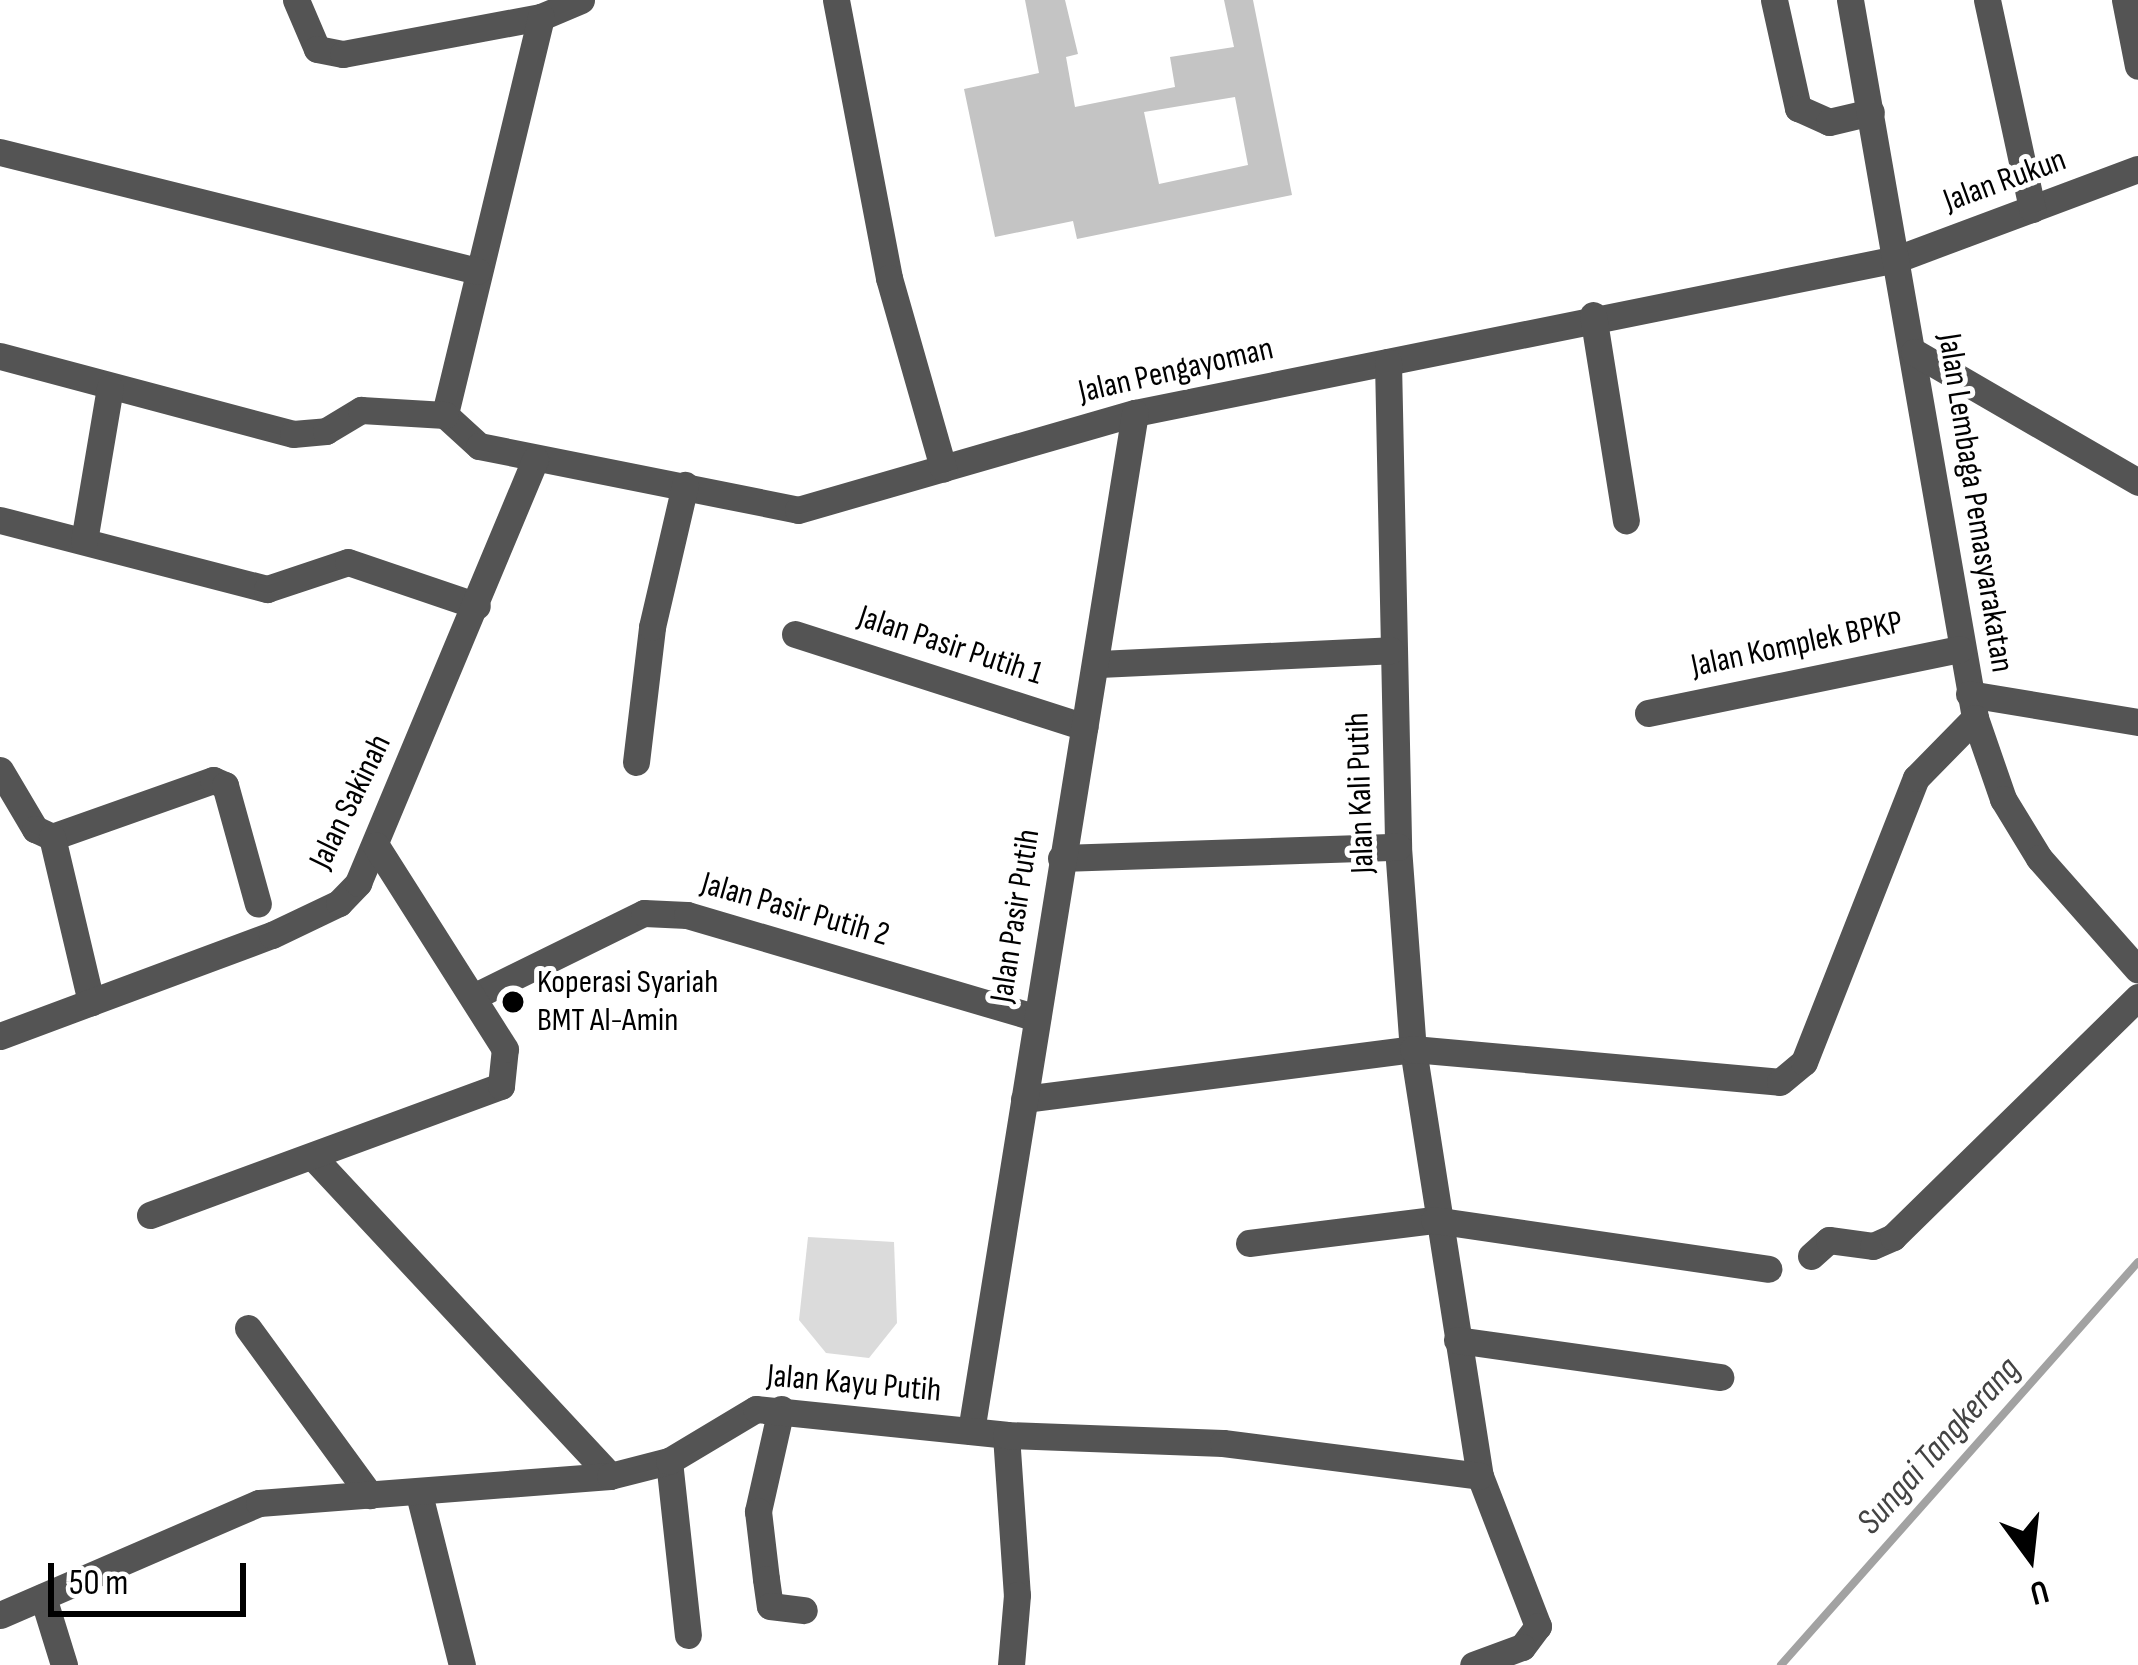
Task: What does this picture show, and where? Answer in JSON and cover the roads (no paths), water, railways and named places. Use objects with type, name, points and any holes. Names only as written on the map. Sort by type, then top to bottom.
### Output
[{"type":"street","points":[[296,0],[317,50],[343,54],[541,17],[581,0]]},
{"type":"street","points":[[836,0],[889,278],[943,468]]},
{"type":"street","points":[[1774,0],[1798,108],[1816,122],[1870,112]]},
{"type":"street","name":"Jalan Lembaga Pemasyarakatan","points":[[1850,0],[1972,706],[2003,799],[2039,858],[2138,970]]},
{"type":"street","points":[[1987,0],[2032,209]]},
{"type":"street","points":[[2125,0],[2138,66]]},
{"type":"street","points":[[0,356],[293,434],[326,431],[361,410],[446,415],[541,17]]},
{"type":"street","points":[[0,152],[477,271]]},
{"type":"street","name":"Jalan Rukun","points":[[1897,259],[2138,170]]},
{"type":"street","name":"Jalan Pengayoman","points":[[446,415],[479,446],[798,510],[1135,413],[1593,315],[1897,259]]},
{"type":"street","points":[[1593,315],[1626,520]]},
{"type":"street","points":[[1913,352],[2138,482]]},
{"type":"street","name":"Jalan Kali Putih","points":[[1388,362],[1398,847],[1413,1049],[1434,1220]]},
{"type":"street","points":[[84,541],[110,388]]},
{"type":"street","name":"Jalan Pasir Putih","points":[[971,1431],[1061,858],[1099,664],[1135,413]]},
{"type":"street","name":"Jalan Sakinah","points":[[0,1036],[339,903],[376,846],[535,460]]},
{"type":"street","points":[[636,762],[652,627],[686,485]]},
{"type":"street","points":[[0,520],[267,589],[349,562],[477,606]]},
{"type":"street","name":"Jalan Pasir Putih 1","points":[[795,634],[1084,727]]},
{"type":"street","name":"Jalan Komplek BPKP","points":[[1648,712],[1960,649]]},
{"type":"street","points":[[1099,664],[1391,650]]},
{"type":"street","points":[[1024,1099],[1413,1049],[1780,1082],[1804,1062],[1916,778],[1972,706],[2138,722]]},
{"type":"street","points":[[0,770],[34,829],[52,837],[213,780],[225,785],[258,904]]},
{"type":"street","points":[[52,837],[92,1002]]},
{"type":"street","points":[[150,1215],[501,1086],[505,1049],[476,996],[376,846]]},
{"type":"street","points":[[1061,858],[1398,847]]},
{"type":"street","name":"Jalan Pasir Putih 2","points":[[476,996],[644,913],[687,915],[1036,1018]]},
{"type":"street","points":[[1811,1256],[1829,1240],[1873,1246],[1893,1238],[2138,998]]},
{"type":"street","points":[[313,1157],[610,1476]]},
{"type":"street","points":[[1434,1220],[1480,1476],[1538,1626],[1522,1647],[1473,1665]]},
{"type":"street","points":[[1250,1243],[1434,1220],[1768,1270]]},
{"type":"street","points":[[248,1328],[370,1496]]},
{"type":"street","points":[[1457,1340],[1720,1377]]},
{"type":"street","points":[[781,1409],[758,1511],[770,1606],[804,1610]]},
{"type":"street","name":"Jalan Kayu Putih","points":[[0,1616],[259,1503],[610,1476],[669,1461],[735,1415],[781,1409],[1006,1436],[1223,1443],[1480,1476]]},
{"type":"street","points":[[1006,1436],[1017,1594],[1011,1665]]},
{"type":"street","points":[[669,1461],[688,1635]]},
{"type":"street","points":[[419,1494],[462,1665]]},
{"type":"street","points":[[44,1597],[64,1665]]},
{"type":"waterway","name":"Sungai Tangkerang","points":[[1781,1665],[2138,1262]]},
{"type":"place","name":"Koperasi Syariah BMT Al-Amin","points":[[513,1002]]}]
